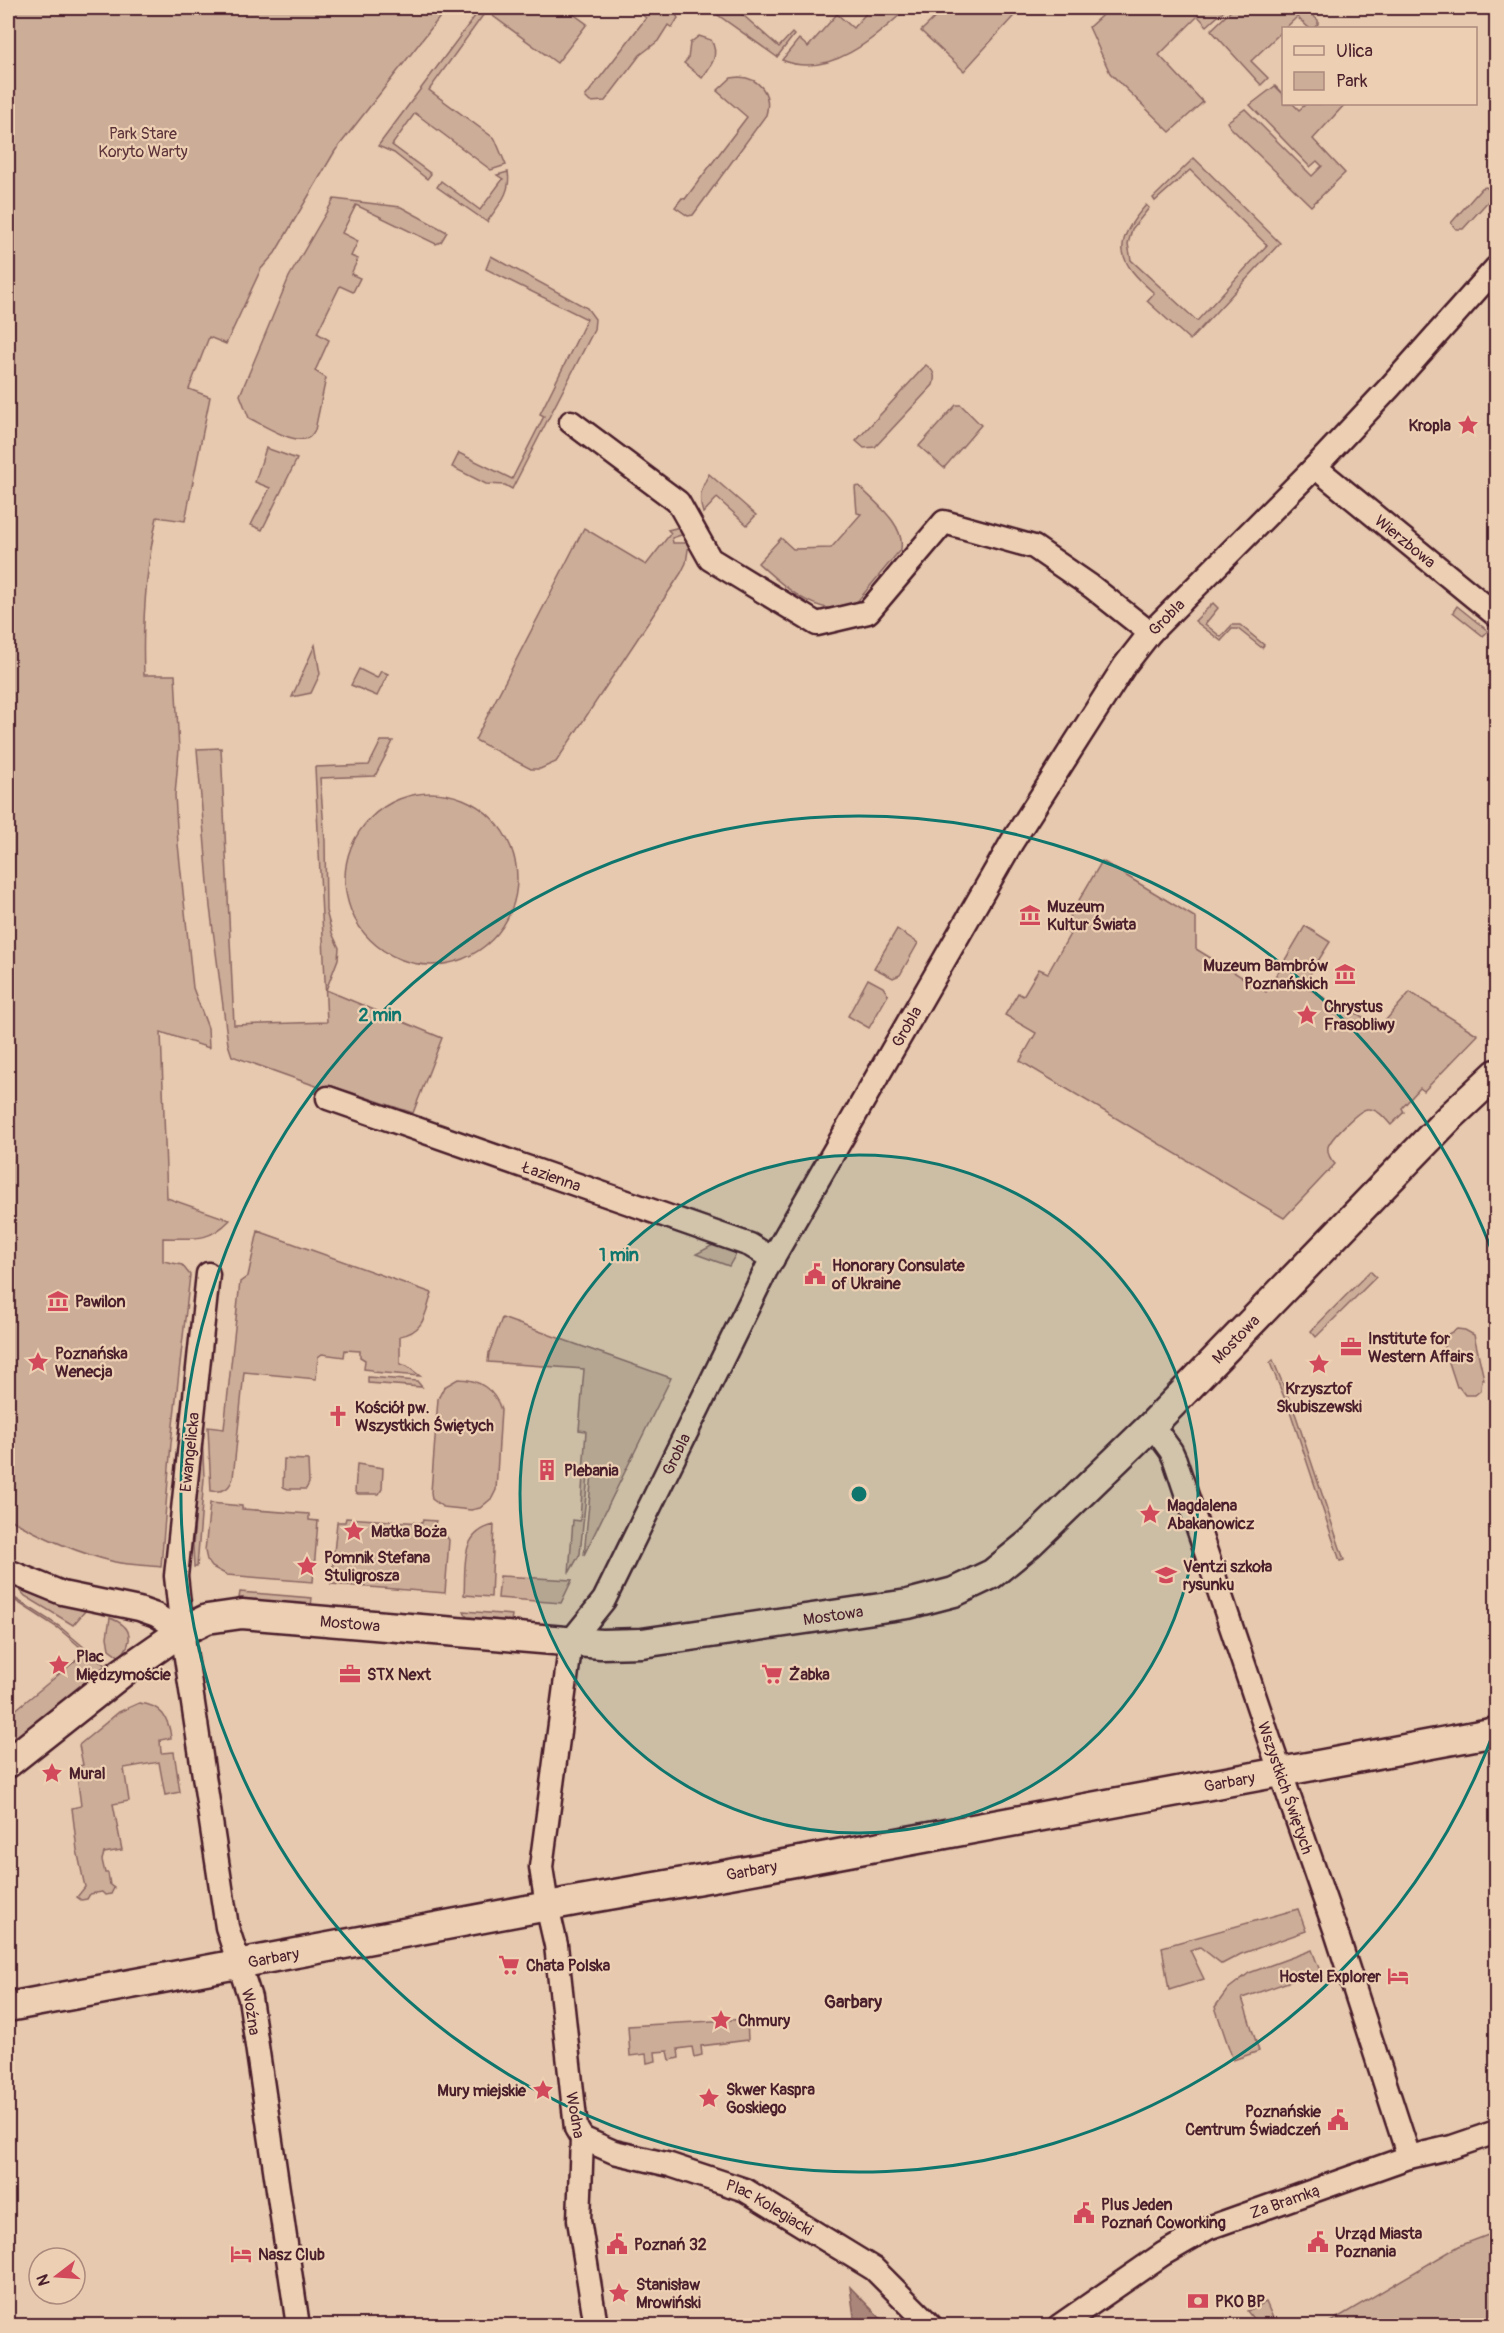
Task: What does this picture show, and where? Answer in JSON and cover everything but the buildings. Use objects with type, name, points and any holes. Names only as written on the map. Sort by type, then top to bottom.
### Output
[{"type":"street","name":"Grobla","points":[[571,1641],[604,1600],[772,1259],[1012,842],[1125,665],[1150,633],[1315,467],[1497,268]]},
{"type":"street","points":[[572,422],[678,502],[710,559],[817,624],[868,612],[944,522],[1034,547],[1092,586],[1150,633]]},
{"type":"street","name":"Wierzbowa","points":[[1315,467],[1497,615]]},
{"type":"street","name":"Mostowa","points":[[8,1763],[123,1672],[182,1631],[207,1619],[242,1614],[601,1644],[661,1642],[908,1604],[954,1592],[992,1574],[1010,1560],[1152,1425],[1448,1119],[1497,1074]]},
{"type":"street","name":"Łazienna","points":[[328,1098],[750,1245],[772,1259]]},
{"type":"street","name":"Ewangelicka","points":[[182,1631],[176,1576],[208,1274]]},
{"type":"street","name":"Wszystkich Świętych","points":[[1152,1425],[1175,1460],[1336,1932],[1409,2157]]},
{"type":"street","points":[[8,1571],[62,1593],[139,1609],[182,1631]]},
{"type":"street","name":"Woźna","points":[[182,1631],[227,1927],[250,1998],[298,2325]]},
{"type":"street","points":[[547,1906],[541,1867],[571,1641]]},
{"type":"street","name":"Garbary","points":[[8,2007],[1497,1732]]},
{"type":"street","name":"Wodna","points":[[547,1906],[556,1945],[576,2128],[582,2138],[579,2220],[596,2325]]},
{"type":"street","name":"Za Bramką","points":[[1059,2325],[1163,2254],[1208,2228],[1409,2157],[1452,2147],[1497,2132]]},
{"type":"street","name":"Plac Kolegiacki","points":[[582,2138],[614,2152],[670,2165],[745,2190],[772,2209],[874,2269],[931,2325]]},
{"type":"green space","name":"Park Stare Koryto Warty","points":[[8,8],[447,8],[335,151],[275,253],[261,269],[226,344],[209,337],[189,389],[210,397],[185,521],[157,517],[153,536],[146,596],[144,675],[175,675],[179,749],[175,795],[178,844],[193,988],[208,1028],[209,1048],[161,1032],[167,1198],[230,1220],[207,1236],[163,1238],[163,1261],[182,1265],[190,1275],[171,1443],[161,1567],[126,1564],[87,1554],[33,1532],[8,1518]]},
{"type":"green space","points":[[481,8],[565,8],[587,24],[557,63],[486,11],[429,90],[495,139],[506,165],[491,170],[415,113],[392,145],[431,174],[427,179],[394,153],[378,146]]},
{"type":"green space","points":[[634,8],[672,8],[678,18],[672,28],[668,25],[658,41],[640,55],[605,101],[590,102],[585,97],[646,18]]},
{"type":"green space","points":[[708,8],[735,8],[779,47],[792,33],[794,35],[777,57]]},
{"type":"green space","points":[[871,8],[907,8],[866,42],[834,60],[799,65],[782,60],[799,39],[808,47],[837,14],[853,28]]},
{"type":"green space","points":[[945,8],[1021,8],[964,71],[921,31]]},
{"type":"green space","points":[[1110,8],[1227,8],[1207,26],[1198,16],[1159,55],[1203,102],[1170,132],[1110,73],[1089,27]]},
{"type":"green space","points":[[1234,8],[1304,8],[1318,20],[1315,27],[1308,27],[1297,17],[1287,27],[1282,27],[1282,31],[1251,61],[1268,78],[1261,85],[1211,30]]},
{"type":"green space","points":[[699,36],[711,40],[715,51],[711,65],[702,78],[684,63],[688,59],[690,43]]},
{"type":"green space","points":[[731,78],[753,80],[763,89],[767,100],[766,115],[693,215],[688,216],[675,207],[682,198],[685,199],[747,117],[717,91]]},
{"type":"green space","points":[[1275,86],[1282,93],[1282,105],[1294,105],[1299,110],[1305,105],[1344,105],[1313,139],[1345,173],[1311,206],[1227,122],[1245,109],[1312,176],[1322,166],[1317,161],[1310,167],[1250,105]]},
{"type":"green space","points":[[1194,158],[1280,243],[1190,340],[1147,301],[1154,293],[1132,271],[1126,261],[1123,251],[1124,241],[1135,219],[1146,205],[1149,208],[1132,229],[1128,244],[1131,260],[1197,321],[1267,245],[1190,170],[1155,201],[1153,198]]},
{"type":"green space","points":[[508,172],[506,192],[487,222],[437,187],[441,181],[480,210],[503,179],[497,175]]},
{"type":"green space","points":[[1486,187],[1490,191],[1491,198],[1463,229],[1456,229],[1451,223],[1482,188]]},
{"type":"green space","points":[[334,199],[401,207],[447,232],[441,242],[436,244],[356,205],[342,233],[358,241],[351,256],[358,259],[351,274],[360,278],[353,292],[340,286],[317,333],[329,340],[315,371],[326,378],[315,430],[308,438],[292,438],[249,418],[240,395],[289,277]]},
{"type":"green space","points":[[491,256],[587,308],[595,319],[594,330],[512,489],[505,485],[486,484],[452,467],[459,453],[512,479],[544,416],[540,414],[587,319],[486,269]]},
{"type":"green space","points":[[926,365],[934,374],[933,385],[875,447],[864,448],[856,441]]},
{"type":"green space","points":[[956,405],[961,405],[981,425],[944,468],[919,446]]},
{"type":"green space","points":[[266,448],[297,459],[262,530],[251,525],[270,488],[255,482]]},
{"type":"green space","points":[[709,474],[756,515],[747,525],[717,498],[703,513],[701,493]]},
{"type":"green space","points":[[859,486],[888,514],[894,523],[901,540],[901,549],[856,603],[843,608],[816,605],[791,591],[758,563],[781,538],[793,549],[831,548],[861,514],[857,513],[855,487]]},
{"type":"green space","points":[[684,526],[687,533],[672,538],[673,543],[689,543],[686,563],[681,573],[556,762],[540,769],[531,769],[475,740],[584,528],[646,565],[671,533],[668,530]]},
{"type":"green space","points":[[1213,603],[1218,608],[1205,624],[1221,637],[1232,625],[1240,625],[1264,645],[1262,648],[1238,629],[1232,629],[1221,641],[1195,621]]},
{"type":"green space","points":[[1457,606],[1488,631],[1483,636],[1453,612]]},
{"type":"green space","points":[[315,645],[320,674],[311,693],[292,697]]},
{"type":"green space","points":[[359,669],[377,678],[381,671],[388,674],[377,696],[351,685]]},
{"type":"green space","points":[[381,741],[393,741],[375,776],[320,778],[325,841],[326,911],[339,948],[338,959],[326,990],[442,1038],[413,1113],[332,1086],[330,1091],[232,1056],[228,1044],[210,907],[197,749],[221,748],[234,1025],[327,1022],[315,767],[369,765]]},
{"type":"green space","points":[[431,793],[448,794],[464,799],[479,807],[492,818],[503,831],[511,846],[516,862],[516,896],[511,912],[503,927],[492,940],[479,951],[464,959],[448,964],[431,965],[414,964],[398,959],[383,951],[370,940],[359,927],[351,912],[346,896],[345,879],[346,862],[351,846],[359,831],[370,818],[383,807],[398,799],[414,794]]},
{"type":"green space","points":[[1102,861],[1196,918],[1196,949],[1266,992],[1305,926],[1330,942],[1303,985],[1347,1012],[1349,1009],[1380,1027],[1410,992],[1478,1035],[1424,1091],[1420,1088],[1402,1108],[1404,1112],[1391,1125],[1378,1112],[1368,1109],[1359,1113],[1346,1125],[1328,1147],[1330,1157],[1335,1164],[1284,1218],[1020,1061],[1036,1033],[1005,1015],[1018,993],[1023,996],[1039,969],[1048,973],[1070,934],[1062,929]]},
{"type":"green space","points":[[897,929],[918,943],[900,975],[893,978],[874,968]]},
{"type":"green space","points":[[868,979],[883,987],[888,995],[869,1028],[848,1016]]},
{"type":"green space","points":[[258,1231],[432,1293],[419,1326],[408,1334],[400,1336],[400,1364],[407,1366],[420,1376],[373,1372],[364,1369],[365,1360],[360,1357],[360,1351],[345,1350],[344,1357],[322,1354],[318,1357],[316,1379],[244,1372],[233,1478],[225,1489],[211,1491],[208,1427],[224,1429],[240,1282],[248,1276]]},
{"type":"green space","points":[[715,1244],[737,1252],[729,1266],[696,1254]]},
{"type":"green space","points":[[1370,1271],[1376,1277],[1316,1337],[1311,1331]]},
{"type":"green space","points":[[502,1318],[671,1378],[584,1555],[592,1473],[583,1472],[586,1431],[579,1430],[584,1369],[488,1362]]},
{"type":"green space","points":[[1457,1329],[1474,1335],[1484,1379],[1482,1379],[1481,1390],[1475,1395],[1465,1395],[1457,1387],[1443,1344],[1448,1334]]},
{"type":"green space","points":[[1273,1360],[1296,1416],[1344,1560],[1340,1561],[1291,1414],[1270,1363]]},
{"type":"green space","points":[[368,1377],[417,1381],[422,1387],[368,1383]]},
{"type":"green space","points":[[458,1379],[473,1381],[485,1387],[495,1397],[501,1410],[496,1490],[492,1498],[480,1508],[471,1510],[443,1507],[432,1499],[431,1492],[438,1399],[444,1387]]},
{"type":"green space","points":[[202,1433],[204,1478],[197,1567],[194,1567],[193,1546]]},
{"type":"green space","points":[[284,1459],[308,1460],[309,1483],[306,1489],[283,1487]]},
{"type":"green space","points":[[357,1464],[383,1468],[382,1489],[379,1494],[355,1492]]},
{"type":"green space","points":[[583,1476],[588,1476],[580,1554],[569,1573],[573,1520],[580,1521]]},
{"type":"green space","points":[[210,1503],[242,1506],[242,1509],[309,1514],[309,1520],[318,1521],[313,1582],[227,1575],[212,1567],[205,1551]]},
{"type":"green space","points":[[346,1518],[422,1523],[423,1520],[436,1521],[434,1526],[442,1529],[449,1540],[445,1593],[331,1584],[337,1522],[345,1522]]},
{"type":"green space","points":[[494,1525],[491,1597],[464,1595],[465,1562],[470,1543],[483,1529]]},
{"type":"green space","points":[[500,1576],[572,1580],[561,1603],[498,1598]]},
{"type":"green space","points":[[20,1590],[85,1611],[73,1625],[25,1596]]},
{"type":"green space","points":[[240,1592],[312,1598],[311,1606],[239,1598]]},
{"type":"green space","points":[[8,1594],[59,1626],[106,1666],[8,1744],[8,1716],[80,1657],[79,1646],[58,1628]]},
{"type":"green space","points":[[464,1611],[512,1615],[511,1621],[467,1617]]},
{"type":"green space","points":[[110,1618],[123,1625],[129,1634],[128,1645],[120,1657],[109,1649],[107,1637]]},
{"type":"green space","points":[[139,1703],[153,1706],[166,1719],[171,1738],[160,1740],[161,1753],[174,1752],[180,1792],[165,1795],[159,1762],[124,1768],[129,1801],[113,1804],[122,1850],[104,1853],[102,1860],[110,1885],[114,1888],[111,1894],[105,1895],[102,1892],[90,1894],[87,1899],[81,1900],[77,1897],[85,1887],[77,1850],[72,1808],[81,1806],[76,1767],[83,1765],[79,1745],[119,1712]]},
{"type":"green space","points":[[1298,1909],[1306,1931],[1241,1954],[1222,1964],[1200,1947],[1190,1950],[1204,1979],[1169,1990],[1162,1947]]},
{"type":"green space","points":[[1312,1950],[1320,1971],[1242,1998],[1259,2051],[1233,2060],[1215,2007],[1228,1989],[1249,1973]]},
{"type":"green space","points":[[747,2019],[748,2040],[701,2046],[702,2055],[694,2057],[692,2047],[678,2049],[679,2058],[670,2060],[668,2051],[655,2052],[656,2061],[647,2063],[646,2054],[630,2056],[628,2026]]},
{"type":"green space","points":[[1496,2232],[1496,2325],[1325,2325],[1459,2246]]},
{"type":"green space","points":[[1266,2302],[1276,2325],[1258,2325],[1247,2311]]},
{"type":"shaded area","points":[[850,2287],[887,2325],[855,2324]]},
{"type":"place","name":"Kropla","points":[[1468,425]]},
{"type":"place","name":"Muzeum Kultur Świata","points":[[1030,915]]},
{"type":"place","name":"Muzeum Bambrów Poznańskich","points":[[1345,974]]},
{"type":"place","name":"Chrystus Frasobliwy","points":[[1307,1015]]},
{"type":"place","name":"Honorary Consulate of Ukraine","points":[[815,1274]]},
{"type":"place","name":"Pawilon","points":[[58,1301]]},
{"type":"place","name":"Institute for Western Affairs","points":[[1351,1347]]},
{"type":"place","name":"Poznańska Wenecja","points":[[38,1362]]},
{"type":"place","name":"Krzysztof Skubiszewski","points":[[1319,1364]]},
{"type":"place","name":"Kościół pw. Wszystkich Świętych","points":[[338,1416]]},
{"type":"place","name":"Plebania","points":[[547,1470]]},
{"type":"place","name":"Magdalena Abakanowicz","points":[[1150,1514]]},
{"type":"place","name":"Matka Boża","points":[[354,1531]]},
{"type":"place","name":"Pomnik Stefana Stuligrosza","points":[[307,1566]]},
{"type":"place","name":"Ventzi szkoła rysunku","points":[[1166,1575]]},
{"type":"place","name":"Plac Międzymoście","points":[[59,1665]]},
{"type":"place","name":"STX Next","points":[[350,1674]]},
{"type":"place","name":"Żabka","points":[[772,1674]]},
{"type":"place","name":"Mural","points":[[52,1773]]},
{"type":"place","name":"Chata Polska","points":[[509,1965]]},
{"type":"place","name":"Hostel Explorer","points":[[1398,1976]]},
{"type":"place","name":"Chmury","points":[[721,2020]]},
{"type":"place","name":"Mury miejskie","points":[[543,2090]]},
{"type":"place","name":"Skwer Kaspra Goskiego","points":[[709,2098]]},
{"type":"place","name":"Poznańskie Centrum Świadczeń","points":[[1338,2120]]},
{"type":"place","name":"Plus Jeden Poznań Coworking","points":[[1084,2213]]},
{"type":"place","name":"Urząd Miasta Poznania","points":[[1318,2242]]},
{"type":"place","name":"Poznań 32","points":[[617,2244]]},
{"type":"place","name":"Nasz Club","points":[[241,2254]]},
{"type":"place","name":"Stanisław Mrowiński","points":[[619,2293]]},
{"type":"place","name":"PKO BP","points":[[1198,2301]]},
{"type":"district","name":"Garbary","points":[[853,2002]]}]
